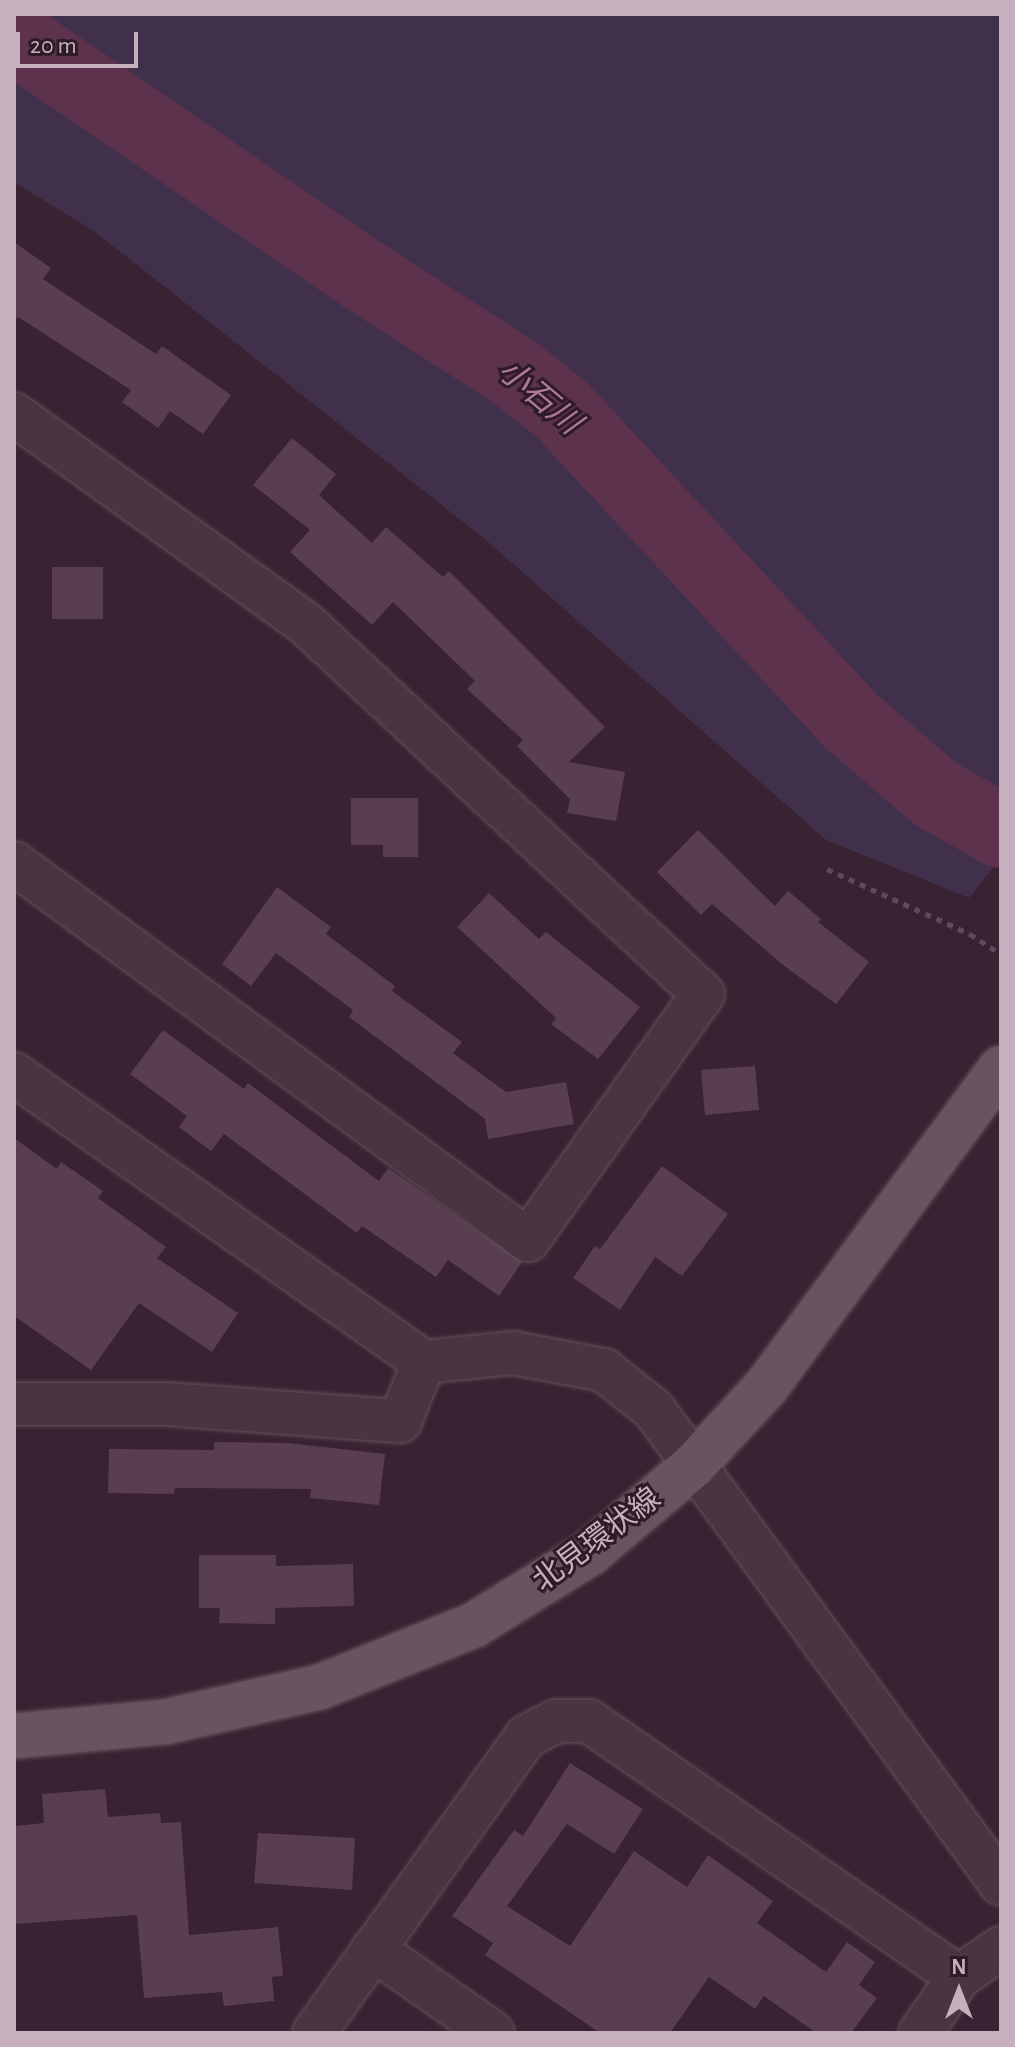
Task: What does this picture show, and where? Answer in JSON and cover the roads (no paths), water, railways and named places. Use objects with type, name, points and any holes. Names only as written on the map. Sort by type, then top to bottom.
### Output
[{"type":"main road","name":"北見環状線","points":[[14,1736],[165,1722],[320,1687],[474,1625],[590,1553],[693,1466],[766,1387],[1001,1068]]},
{"type":"street","points":[[14,414],[305,623],[703,994],[528,1240],[14,863]]},
{"type":"street","points":[[14,1074],[424,1362],[513,1353],[604,1370],[654,1410],[1001,1884]]},
{"type":"street","points":[[14,1404],[166,1404],[400,1421],[424,1362]]},
{"type":"street","points":[[314,2033],[527,1736],[556,1721],[589,1721],[959,1977]]},
{"type":"street","points":[[920,2033],[959,1977],[1001,1948]]},
{"type":"street","points":[[373,1949],[493,2033]]},
{"type":"waterway","name":"小石川","points":[[14,37],[363,275],[517,374],[562,410],[851,721],[936,794],[1001,831]]}]
